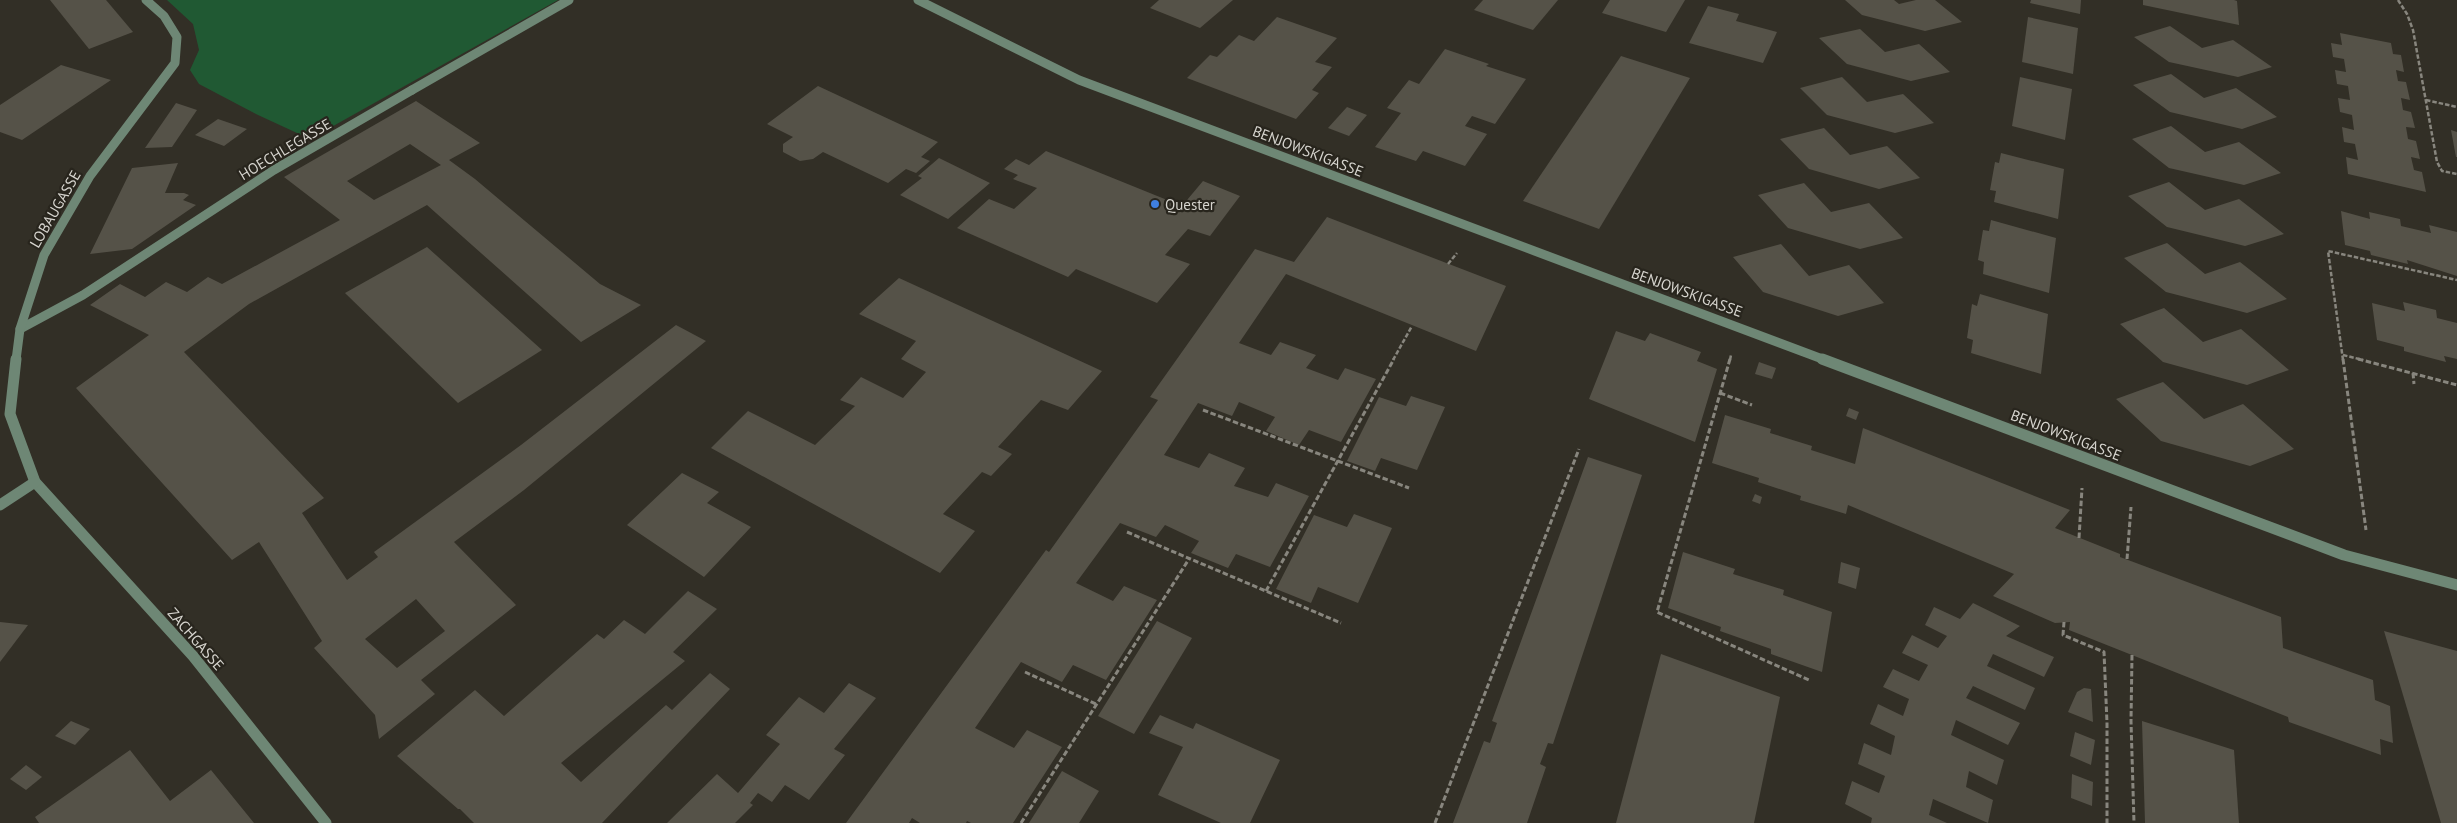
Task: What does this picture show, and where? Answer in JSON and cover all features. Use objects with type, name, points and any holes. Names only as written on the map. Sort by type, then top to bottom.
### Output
[{"type":"street","name":"LOBAUGASSE","points":[[35,482],[10,414],[20,329],[44,255],[90,176],[176,63],[177,36],[164,16],[146,0]]},
{"type":"street","name":"HOECHLEGASSE","points":[[20,329],[83,295],[274,170],[569,0]]},
{"type":"street","name":"BENJOWSKIGASSE","points":[[918,0],[1089,84],[2344,555],[2457,585]]},
{"type":"street","points":[[0,505],[35,482]]},
{"type":"street","name":"ZACHGASSE","points":[[35,482],[193,656],[326,823]]},
{"type":"path","points":[[2398,0],[2407,14],[2413,30],[2437,162],[2442,171],[2457,174]]},
{"type":"path","points":[[2426,100],[2457,107]]},
{"type":"path","points":[[2370,562],[2328,251],[2457,280]]},
{"type":"path","points":[[1266,591],[1412,326]]},
{"type":"path","points":[[1734,346],[1657,612],[1810,680]]},
{"type":"path","points":[[2343,356],[2457,385]]},
{"type":"path","points":[[2413,373],[2414,384]]},
{"type":"path","points":[[1720,394],[1752,405]]},
{"type":"path","points":[[1203,410],[1409,488]]},
{"type":"path","points":[[1435,823],[1579,449]]},
{"type":"path","points":[[2079,538],[2082,482]]},
{"type":"path","points":[[2127,559],[2132,501]]},
{"type":"path","points":[[1127,532],[1341,623]]},
{"type":"path","points":[[1021,823],[1189,558]]},
{"type":"path","points":[[2064,622],[2063,635],[2104,652],[2107,723],[2107,823]]},
{"type":"path","points":[[2132,655],[2131,720],[2134,823]]},
{"type":"path","points":[[1025,672],[1096,704]]},
{"type":"green space","points":[[167,0],[558,0],[310,139],[258,115],[199,84],[190,70],[199,50],[193,24]]},
{"type":"building","points":[[50,0],[106,0],[133,32],[89,49]]},
{"type":"building","points":[[1159,0],[1233,0],[1200,28],[1150,8]]},
{"type":"building","points":[[1483,0],[1558,0],[1533,30],[1474,10]]},
{"type":"building","points":[[1610,0],[1685,0],[1666,32],[1602,13]]},
{"type":"building","points":[[1845,0],[1894,0],[1899,4],[1916,0],[1935,0],[1962,22],[1925,31],[1862,15]]},
{"type":"building","points":[[2031,0],[2081,0],[2080,14],[2030,3]]},
{"type":"building","points":[[2143,0],[2234,0],[2237,1],[2239,25],[2143,5]]},
{"type":"building","points":[[1708,6],[1739,14],[1736,21],[1777,32],[1763,63],[1689,43]]},
{"type":"building","points":[[1277,17],[1337,38],[1315,62],[1332,67],[1312,90],[1319,93],[1296,119],[1187,78],[1210,55],[1217,57],[1239,35],[1254,41]]},
{"type":"building","points":[[2028,17],[2078,28],[2073,74],[2022,62]]},
{"type":"building","points":[[2170,26],[2202,48],[2233,40],[2272,67],[2238,77],[2169,62],[2134,37]]},
{"type":"building","points":[[1860,29],[1885,52],[1919,44],[1950,72],[1911,81],[1847,64],[1819,38]]},
{"type":"building","points":[[2340,33],[2391,43],[2393,54],[2401,55],[2404,72],[2396,70],[2398,81],[2406,82],[2410,100],[2401,98],[2403,110],[2411,112],[2415,128],[2406,127],[2408,139],[2416,141],[2420,159],[2411,157],[2414,170],[2422,172],[2426,192],[2348,174],[2346,157],[2358,160],[2355,144],[2344,142],[2342,127],[2354,130],[2352,115],[2340,112],[2338,98],[2350,100],[2348,86],[2337,84],[2335,70],[2346,72],[2344,59],[2333,57],[2331,43],[2342,45]]},
{"type":"building","points":[[1445,49],[1489,64],[1486,66],[1526,79],[1495,124],[1472,116],[1465,126],[1487,134],[1465,166],[1423,151],[1416,161],[1375,147],[1401,113],[1387,108],[1409,80],[1419,84]]},
{"type":"building","points":[[1621,56],[1690,78],[1599,229],[1523,201]]},
{"type":"building","points":[[61,65],[111,80],[22,140],[0,132],[0,105]]},
{"type":"building","points":[[2171,74],[2204,98],[2236,88],[2277,117],[2242,129],[2170,112],[2133,85]]},
{"type":"building","points":[[1842,77],[1867,102],[1903,94],[1934,123],[1895,133],[1827,115],[1800,88]]},
{"type":"building","points":[[2020,77],[2072,89],[2065,140],[2012,126]]},
{"type":"building","points":[[818,86],[938,142],[921,157],[930,161],[916,173],[906,169],[888,183],[823,152],[813,159],[800,161],[783,152],[783,144],[793,137],[767,124]]},
{"type":"building","points":[[416,101],[480,143],[449,160],[475,179],[600,284],[641,305],[581,342],[427,205],[249,304],[184,352],[324,498],[302,513],[347,580],[378,557],[374,552],[521,445],[676,325],[706,341],[524,490],[454,542],[516,605],[421,680],[435,694],[379,739],[375,715],[314,648],[322,641],[259,542],[232,560],[76,388],[149,335],[90,305],[120,284],[145,297],[166,282],[187,292],[208,277],[222,284],[340,220],[284,177]],"holes":[[[410,144],[441,165],[374,200],[347,181]],[[416,599],[445,631],[397,668],[365,639]]]},
{"type":"building","points":[[176,103],[197,110],[172,147],[145,148]]},
{"type":"building","points":[[1347,107],[1367,115],[1349,136],[1328,128]]},
{"type":"building","points":[[218,119],[247,129],[224,146],[195,135]]},
{"type":"building","points":[[2171,126],[2205,152],[2239,142],[2281,173],[2244,185],[2169,168],[2132,139]]},
{"type":"building","points":[[1824,128],[1850,155],[1887,146],[1920,178],[1879,189],[1809,169],[1780,139]]},
{"type":"building","points":[[2451,130],[2457,132],[2457,157],[2456,157]]},
{"type":"building","points":[[1046,151],[1182,206],[1203,181],[1240,196],[1210,236],[1188,229],[1165,255],[1190,264],[1157,303],[1076,269],[1068,277],[957,228],[989,199],[1014,209],[1037,188],[1013,179],[1018,175],[1004,169],[1016,159],[1029,165]]},
{"type":"building","points":[[2001,153],[2064,169],[2058,219],[1994,202],[1996,191],[1990,190],[1995,162],[1999,163]]},
{"type":"building","points":[[939,158],[990,183],[948,219],[900,195],[922,178],[918,176]]},
{"type":"building","points":[[178,163],[165,193],[184,193],[189,195],[183,200],[196,205],[132,249],[90,254],[132,168]]},
{"type":"building","points":[[2169,182],[2205,210],[2239,199],[2284,234],[2245,246],[2167,227],[2128,196]]},
{"type":"building","points":[[1804,183],[1831,212],[1869,203],[1903,238],[1860,249],[1788,228],[1758,195]]},
{"type":"building","points":[[2341,211],[2370,219],[2369,212],[2400,219],[2401,226],[2431,233],[2429,225],[2457,232],[2457,276],[2407,260],[2408,264],[2371,255],[2370,251],[2345,245]]},
{"type":"building","points":[[1327,217],[1506,286],[1476,351],[1286,274],[1239,343],[1271,355],[1280,342],[1316,355],[1306,368],[1338,380],[1345,368],[1376,379],[1341,442],[1309,430],[1299,445],[1266,431],[1275,417],[1239,402],[1232,416],[1198,403],[1164,455],[1199,468],[1209,453],[1245,468],[1234,486],[1268,497],[1276,483],[1309,496],[1270,567],[1236,554],[1228,568],[1191,553],[1199,541],[1165,525],[1156,537],[1120,523],[1076,583],[1113,601],[1124,586],[1157,600],[1106,680],[1073,665],[1062,682],[1021,662],[975,728],[1014,748],[1027,730],[1062,747],[1013,823],[971,823],[967,821],[966,823],[920,823],[912,818],[909,823],[846,823],[1046,550],[1049,552],[1158,400],[1150,397],[1255,249],[1294,262]]},
{"type":"building","points":[[1991,220],[2056,238],[2049,293],[1983,274],[1984,262],[1978,260],[1983,230],[1989,231]]},
{"type":"building","points":[[2167,243],[2205,274],[2240,262],[2287,299],[2247,313],[2166,292],[2124,258]]},
{"type":"building","points":[[1781,244],[1809,276],[1849,265],[1884,303],[1838,316],[1763,292],[1733,257]]},
{"type":"building","points":[[427,247],[542,350],[458,403],[345,293]]},
{"type":"building","points":[[899,278],[1102,371],[1068,410],[1041,400],[998,447],[1012,454],[991,476],[982,472],[943,514],[975,531],[940,573],[711,448],[748,411],[815,445],[855,406],[840,400],[861,377],[903,398],[926,372],[901,359],[916,341],[859,314]]},
{"type":"building","points":[[1980,294],[2048,314],[2041,374],[1971,353],[1973,340],[1967,338],[1972,304],[1977,306]]},
{"type":"building","points":[[2403,302],[2436,310],[2437,318],[2457,323],[2457,359],[2444,356],[2446,362],[2404,351],[2404,347],[2377,340],[2372,303],[2405,311]]},
{"type":"building","points":[[2164,308],[2203,342],[2241,329],[2289,370],[2247,385],[2163,362],[2120,324]]},
{"type":"building","points":[[1616,331],[1645,341],[1650,333],[1701,352],[1697,361],[1717,369],[1695,442],[1589,399]]},
{"type":"building","points":[[1759,362],[1776,368],[1772,379],[1755,374]]},
{"type":"building","points":[[2163,382],[2204,419],[2243,404],[2294,449],[2250,466],[2161,441],[2116,399]]},
{"type":"building","points":[[1411,396],[1445,407],[1417,470],[1381,458],[1375,471],[1347,461],[1379,397],[1406,406]]},
{"type":"building","points":[[1849,408],[1859,412],[1856,420],[1846,416]]},
{"type":"building","points":[[1725,415],[1771,429],[1770,433],[1812,446],[1811,450],[1855,464],[1863,428],[2070,510],[2055,528],[2120,554],[2120,557],[2281,617],[2283,648],[2373,680],[2375,700],[2390,706],[2393,743],[2380,739],[2381,755],[2289,722],[2288,717],[2069,630],[2070,622],[2055,623],[1993,596],[2014,574],[1848,505],[1846,514],[1800,500],[1801,496],[1758,482],[1759,478],[1712,463]]},
{"type":"building","points":[[1588,457],[1642,475],[1553,744],[1548,743],[1540,764],[1546,767],[1527,823],[1453,823],[1484,741],[1490,743],[1497,723],[1492,721]]},
{"type":"building","points":[[682,473],[719,492],[707,503],[751,527],[704,577],[627,525]]},
{"type":"building","points":[[1755,494],[1762,497],[1760,504],[1752,501]]},
{"type":"building","points":[[1354,514],[1392,528],[1358,603],[1318,587],[1311,603],[1276,589],[1314,515],[1347,527]]},
{"type":"building","points":[[1683,552],[1735,569],[1733,574],[1784,590],[1783,595],[1832,612],[1822,672],[1771,654],[1771,649],[1720,631],[1721,627],[1668,608]]},
{"type":"building","points":[[1841,562],[1860,568],[1856,589],[1838,583]]},
{"type":"building","points":[[688,591],[717,609],[673,652],[685,661],[561,763],[581,782],[666,705],[672,710],[710,673],[730,689],[602,823],[474,823],[397,756],[475,690],[504,716],[597,634],[604,639],[624,620],[645,634]]},
{"type":"building","points":[[1973,603],[2020,626],[2006,636],[2054,657],[2044,677],[1993,654],[1987,666],[2035,688],[2025,710],[1973,686],[1966,698],[2020,723],[2008,745],[1956,720],[1951,735],[2004,760],[1997,785],[1969,771],[1966,787],[1993,800],[1988,823],[1933,799],[1929,815],[1947,823],[1871,823],[1872,818],[1845,804],[1852,781],[1879,793],[1885,776],[1858,764],[1864,743],[1891,755],[1895,736],[1870,724],[1878,704],[1903,716],[1909,699],[1883,687],[1893,669],[1919,681],[1928,665],[1902,653],[1912,635],[1938,648],[1947,636],[1925,625],[1934,607],[1960,619]]},
{"type":"building","points":[[1157,621],[1192,638],[1134,734],[1098,716]]},
{"type":"building","points":[[0,622],[28,625],[0,662]]},
{"type":"building","points":[[2384,631],[2457,651],[2457,823],[2441,823]]},
{"type":"building","points":[[1661,654],[1780,697],[1754,823],[1616,823]]},
{"type":"building","points":[[849,683],[876,698],[834,749],[845,755],[809,800],[785,785],[772,802],[758,793],[750,803],[753,805],[735,823],[667,823],[717,774],[738,793],[780,744],[766,735],[799,697],[824,713]]},
{"type":"building","points":[[2084,688],[2091,689],[2093,722],[2068,712],[2077,692]]},
{"type":"building","points":[[1160,715],[1193,729],[1196,723],[1280,760],[1250,823],[1221,823],[1158,795],[1183,747],[1149,733]]},
{"type":"building","points":[[71,721],[90,729],[75,745],[55,736]]},
{"type":"building","points":[[2142,721],[2234,750],[2239,823],[2145,823]]},
{"type":"building","points":[[2075,732],[2095,740],[2091,765],[2070,756]]},
{"type":"building","points":[[130,750],[170,801],[211,770],[254,823],[39,823],[35,817]]},
{"type":"building","points":[[26,765],[42,777],[26,790],[10,779]]},
{"type":"building","points":[[1062,771],[1099,791],[1079,823],[1029,823]]},
{"type":"building","points":[[2072,774],[2093,782],[2092,806],[2071,798]]},
{"type":"place","name":"Quester","points":[[1155,204]]}]
